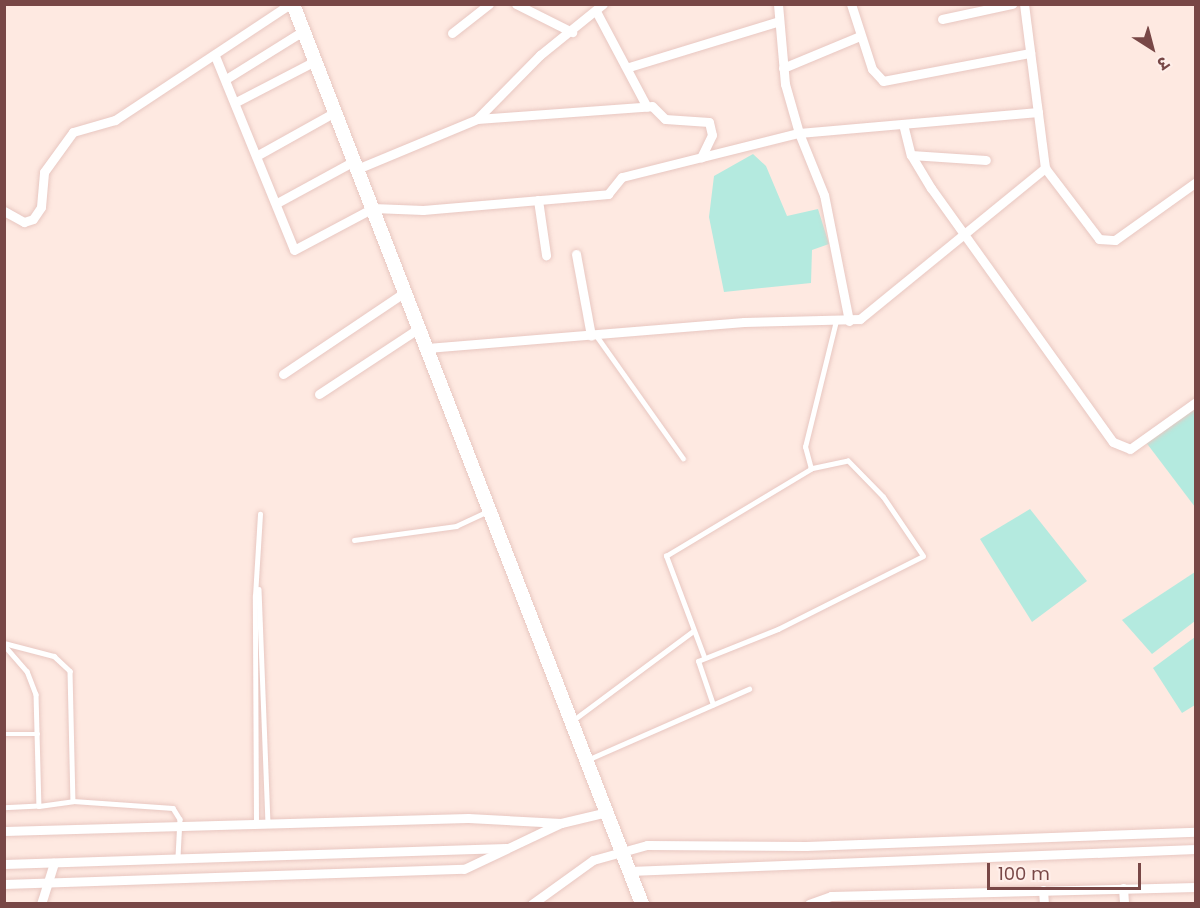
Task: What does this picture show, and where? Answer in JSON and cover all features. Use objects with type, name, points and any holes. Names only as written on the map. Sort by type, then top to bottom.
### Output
[{"type":"street","points":[[4,211],[30,221],[41,207],[44,172],[73,132],[115,120],[146,95],[215,56],[292,4],[572,721],[640,903]]},
{"type":"street","points":[[452,33],[489,4]]},
{"type":"street","points":[[516,4],[572,32]]},
{"type":"street","points":[[477,119],[540,55],[597,14],[603,4]]},
{"type":"street","points":[[778,4],[783,68],[799,133],[824,195],[849,321]]},
{"type":"street","points":[[851,4],[872,69],[883,81],[1030,53]]},
{"type":"street","points":[[942,19],[1012,4]]},
{"type":"street","points":[[1024,4],[1045,168],[1104,242],[1196,182]]},
{"type":"street","points":[[597,14],[629,67],[647,106],[665,119],[706,119],[712,135],[702,158]]},
{"type":"street","points":[[629,67],[779,21]]},
{"type":"street","points":[[226,80],[303,31]]},
{"type":"street","points":[[783,68],[860,36]]},
{"type":"street","points":[[215,56],[258,155],[294,250],[373,208],[423,210],[608,194],[622,177],[799,133],[1038,112]]},
{"type":"street","points":[[236,102],[315,61]]},
{"type":"street","points":[[277,203],[356,165],[477,119],[647,106]]},
{"type":"street","points":[[258,155],[335,112]]},
{"type":"street","points":[[903,124],[911,155],[966,237],[1113,442],[1130,449],[1196,402]]},
{"type":"street","points":[[911,155],[986,160]]},
{"type":"street","points":[[427,348],[593,335],[849,321],[872,313],[966,237],[1045,168]]},
{"type":"street","points":[[538,200],[546,255]]},
{"type":"street","points":[[576,254],[593,335]]},
{"type":"street","points":[[283,374],[405,292]]},
{"type":"street","points":[[319,394],[419,328]]},
{"type":"street","points":[[4,884],[464,870],[561,823],[607,812]]},
{"type":"street","points":[[4,831],[256,822],[478,818],[561,823]]},
{"type":"street","points":[[532,903],[593,860],[621,849],[1196,832]]},
{"type":"street","points":[[4,864],[508,848]]},
{"type":"street","points":[[629,871],[1196,849]]},
{"type":"street","points":[[40,903],[54,863]]},
{"type":"street","points":[[809,903],[831,896],[1196,887]]},
{"type":"street","points":[[1123,888],[1124,903]]},
{"type":"street","points":[[1043,890],[1044,903]]},
{"type":"lane","points":[[811,469],[805,447],[836,321]]},
{"type":"lane","points":[[593,335],[683,458]]},
{"type":"lane","points":[[705,657],[666,556],[811,469],[848,461],[883,497],[922,559],[778,629],[705,657],[697,668],[713,705]]},
{"type":"lane","points":[[354,540],[456,526],[490,510]]},
{"type":"lane","points":[[256,822],[260,514]]},
{"type":"lane","points":[[259,589],[268,822]]},
{"type":"lane","points":[[572,721],[693,630]]},
{"type":"lane","points":[[4,644],[32,682],[38,734],[39,806]]},
{"type":"lane","points":[[4,644],[54,656],[70,671],[73,801]]},
{"type":"lane","points":[[587,760],[749,689]]},
{"type":"lane","points":[[4,734],[38,734]]},
{"type":"lane","points":[[256,770],[267,770]]},
{"type":"lane","points":[[4,808],[73,801],[167,805],[178,813],[180,825],[177,858]]},
{"type":"water","points":[[753,154],[766,166],[787,216],[818,209],[829,244],[812,250],[811,283],[724,292],[709,217],[714,176]]},
{"type":"water","points":[[1195,408],[1195,507],[1145,441]]},
{"type":"water","points":[[1030,509],[1087,581],[1032,622],[980,539]]},
{"type":"water","points":[[1195,572],[1195,621],[1152,654],[1122,620]]},
{"type":"water","points":[[1195,637],[1195,705],[1182,713],[1153,668]]}]
